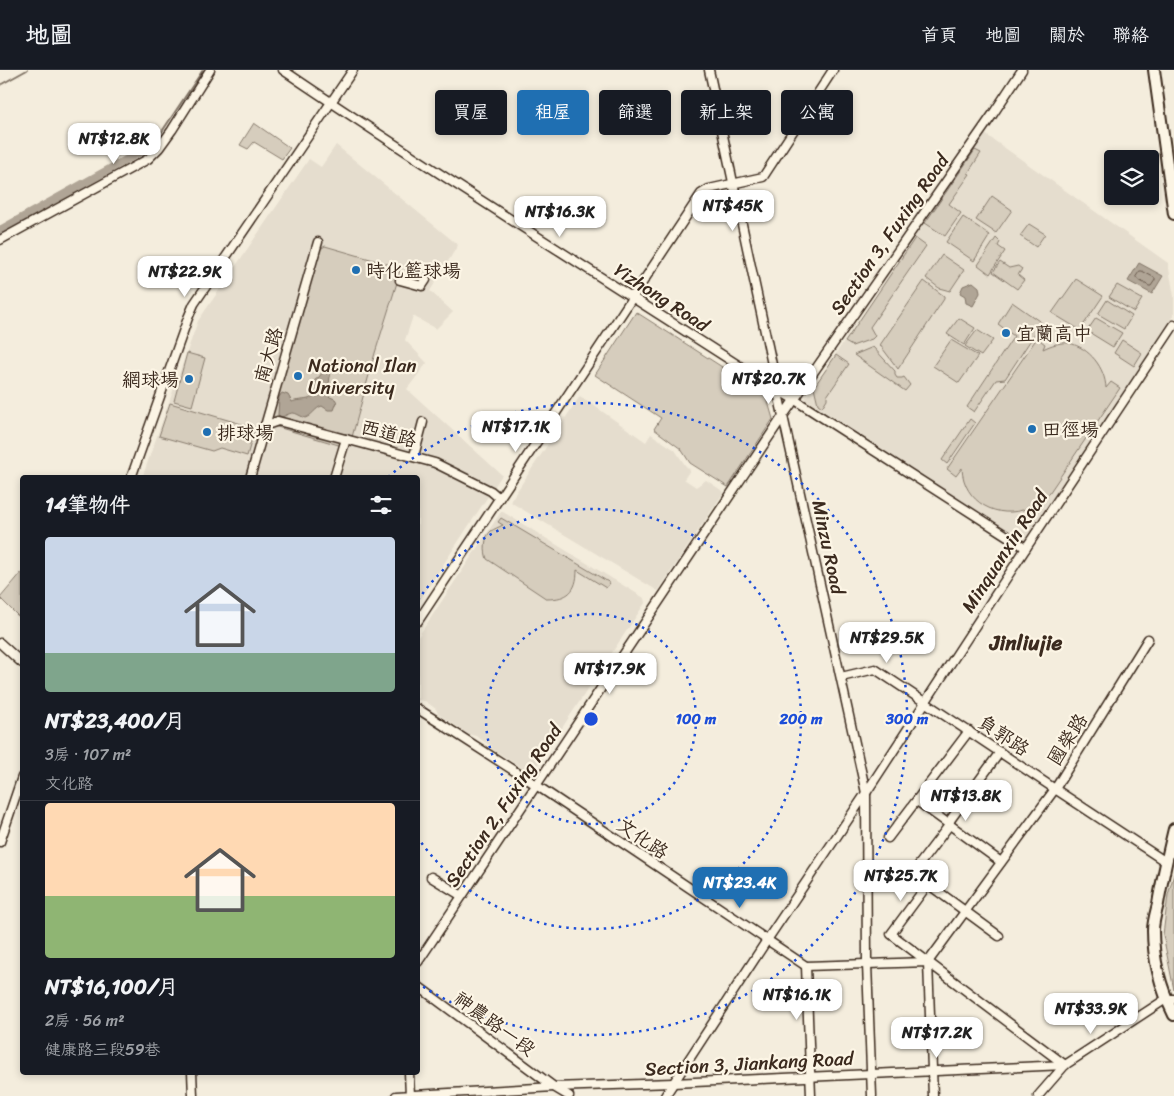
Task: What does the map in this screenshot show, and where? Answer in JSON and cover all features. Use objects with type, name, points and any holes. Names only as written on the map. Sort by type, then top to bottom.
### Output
[{"type":"main road","points":[[1154,70],[1174,214]]},
{"type":"main road","points":[[1174,829],[1153,928],[1155,954],[1160,978],[1170,999],[1174,1015]]},
{"type":"street","points":[[0,240],[148,159],[172,130],[210,70]]},
{"type":"street","name":"Yizhong Road","points":[[283,70],[552,246],[1026,548]]},
{"type":"street","points":[[132,475],[190,311],[353,70]]},
{"type":"street","name":"Minzu Road","points":[[709,70],[866,792],[867,964],[872,1096]]},
{"type":"street","points":[[420,618],[701,194],[709,189],[763,177],[833,70]]},
{"type":"street","name":"Section 3, Fuxing Road","points":[[783,416],[1022,70]]},
{"type":"street","name":"南大路","points":[[251,475],[318,242]]},
{"type":"street","points":[[400,280],[422,286],[426,280]]},
{"type":"street","name":"Minquanxin Road","points":[[664,1096],[1174,325]]},
{"type":"street","name":"Section 2, Fuxing Road","points":[[420,959],[783,416]]},
{"type":"street","name":"西道路","points":[[264,426],[278,421],[435,462],[492,492],[499,498]]},
{"type":"street","points":[[414,456],[423,422]]},
{"type":"street","points":[[335,475],[346,439]]},
{"type":"street","name":"國榮路","points":[[928,962],[1055,789],[1148,639]]},
{"type":"street","points":[[0,643],[20,661]]},
{"type":"street","name":"負郭路","points":[[841,677],[876,669],[1166,862]]},
{"type":"street","name":"文化路","points":[[420,710],[806,966]]},
{"type":"street","points":[[888,838],[969,731]]},
{"type":"street","points":[[902,888],[1000,752]]},
{"type":"street","points":[[0,842],[20,783]]},
{"type":"street","points":[[917,801],[1001,862]]},
{"type":"street","points":[[0,822],[10,812]]},
{"type":"street","points":[[912,873],[998,936]]},
{"type":"street","points":[[432,877],[462,896]]},
{"type":"street","points":[[928,884],[891,934],[1065,1065]]},
{"type":"street","points":[[811,1096],[806,966],[928,962]]},
{"type":"street","points":[[928,962],[933,1096]]},
{"type":"street","name":"神農路一段","points":[[420,987],[554,1087],[569,1096]]},
{"type":"street","points":[[1038,1096],[1065,1065],[1170,999]]},
{"type":"street","name":"Section 3, Jiankang Road","points":[[396,1096],[554,1087],[1065,1065]]},
{"type":"street","points":[[192,1075],[192,1096]]},
{"type":"street","points":[[409,1075],[410,1096]]},
{"type":"shaded area","points":[[254,123],[290,148],[282,159],[254,142],[248,149],[240,145]]},
{"type":"shaded area","name":"宜蘭高中","points":[[985,134],[1168,263],[1174,296],[1174,315],[1024,541],[805,399],[958,171]]},
{"type":"shaded area","name":"National Ilan University","points":[[336,145],[458,245],[430,291],[453,312],[436,329],[413,316],[405,340],[427,363],[407,389],[502,475],[420,600],[420,475],[143,475],[198,321],[309,159],[321,167]]},
{"type":"shaded area","points":[[975,150],[981,153],[968,173],[970,174],[949,204],[961,213],[945,236],[925,223]]},
{"type":"shaded area","points":[[992,196],[1012,210],[996,233],[976,220]]},
{"type":"shaded area","points":[[963,217],[990,235],[974,261],[946,242]]},
{"type":"shaded area","points":[[1029,224],[1045,234],[1036,247],[1020,236]]},
{"type":"shaded area","points":[[915,238],[926,246],[870,327],[875,336],[872,339],[852,346],[845,342]]},
{"type":"shaded area","points":[[996,238],[1000,242],[998,246],[1005,251],[990,274],[978,265]]},
{"type":"shaded area","points":[[325,246],[398,267],[400,273],[375,353],[349,448],[267,424],[319,250]]},
{"type":"shaded area","points":[[942,255],[964,270],[950,291],[939,288],[926,278]]},
{"type":"shaded area","points":[[1000,262],[1009,268],[1018,266],[1022,269],[1018,275],[1024,280],[1017,289],[993,272]]},
{"type":"shaded area","points":[[1076,279],[1103,296],[1080,330],[1052,313]]},
{"type":"shaded area","points":[[924,281],[944,296],[944,299],[898,369],[880,345]]},
{"type":"shaded area","points":[[1117,285],[1142,299],[1134,312],[1109,297]]},
{"type":"shaded area","points":[[1107,300],[1132,316],[1124,329],[1098,314]]},
{"type":"shaded area","points":[[1012,302],[1042,323],[1005,379],[996,380],[974,412],[967,407],[1014,336],[998,324]]},
{"type":"shaded area","points":[[636,312],[766,395],[773,419],[728,487],[690,463],[681,449],[654,429],[661,418],[595,375]]},
{"type":"shaded area","points":[[959,318],[975,328],[964,345],[947,334]]},
{"type":"shaded area","points":[[1096,318],[1122,333],[1113,347],[1087,331]]},
{"type":"shaded area","points":[[977,330],[993,340],[981,356],[965,346]]},
{"type":"shaded area","points":[[1037,338],[1045,344],[1043,349],[1056,344],[1069,343],[1084,349],[1095,360],[1103,373],[1106,388],[1111,382],[1120,388],[1031,520],[1024,515],[1028,508],[1005,512],[984,506],[975,499],[969,490],[964,480],[962,468],[956,476],[947,469]]},
{"type":"shaded area","points":[[951,340],[978,356],[959,383],[933,366]]},
{"type":"shaded area","points":[[1122,340],[1142,353],[1134,366],[1114,353]]},
{"type":"shaded area","points":[[873,347],[895,371],[897,378],[904,377],[910,385],[905,391],[854,355]]},
{"type":"shaded area","name":"網球場","points":[[187,353],[205,358],[192,406],[174,401]]},
{"type":"shaded area","points":[[836,355],[849,364],[827,396],[822,407],[818,404],[814,387]]},
{"type":"shaded area","points":[[580,396],[646,442],[651,434],[675,450],[690,470],[684,479],[696,487],[706,480],[724,492],[658,591],[512,503],[511,500]]},
{"type":"shaded area","name":"排球場","points":[[170,403],[255,428],[247,456],[220,448],[212,451],[159,436]]},
{"type":"shaded area","points":[[970,419],[975,423],[947,464],[942,460]]},
{"type":"shaded area","points":[[501,512],[644,598],[645,603],[534,770],[527,771],[492,749],[491,746],[476,736],[468,734],[438,714],[436,709],[425,701],[420,700],[420,634]]},
{"type":"shaded area","points":[[501,518],[610,583],[606,588],[577,570],[577,577],[570,592],[561,597],[547,599],[487,559],[485,548],[487,537],[491,531],[503,525],[498,522]]},
{"type":"shaded area","points":[[20,574],[20,618],[0,598]]},
{"type":"shaded area","points":[[1174,874],[1174,990],[1163,935],[1168,895]]},
{"type":"water","points":[[1139,263],[1163,276],[1152,294],[1128,281]]},
{"type":"water","points":[[973,282],[979,287],[980,293],[973,306],[966,303],[965,296],[960,293],[963,286]]},
{"type":"water","points":[[325,369],[329,371],[330,376],[328,395],[337,402],[334,410],[328,410],[322,406],[305,418],[294,413],[282,417],[278,415],[279,397],[282,393],[288,395],[292,402],[311,398],[317,389],[314,381]]},
{"type":"waterway","points":[[0,85],[27,70]]},
{"type":"waterway","points":[[155,142],[203,70]]},
{"type":"waterway","points":[[0,230],[155,142]]},
{"type":"place","name":"時化籃球場","points":[[356,270]]},
{"type":"place","name":"宜蘭高中","points":[[1006,333]]},
{"type":"place","name":"National Ilan University","points":[[298,376]]},
{"type":"place","name":"網球場","points":[[189,379]]},
{"type":"place","name":"田徑場","points":[[1032,429]]},
{"type":"place","name":"排球場","points":[[207,432]]},
{"type":"district","name":"Jinliujie","points":[[1026,643]]}]
